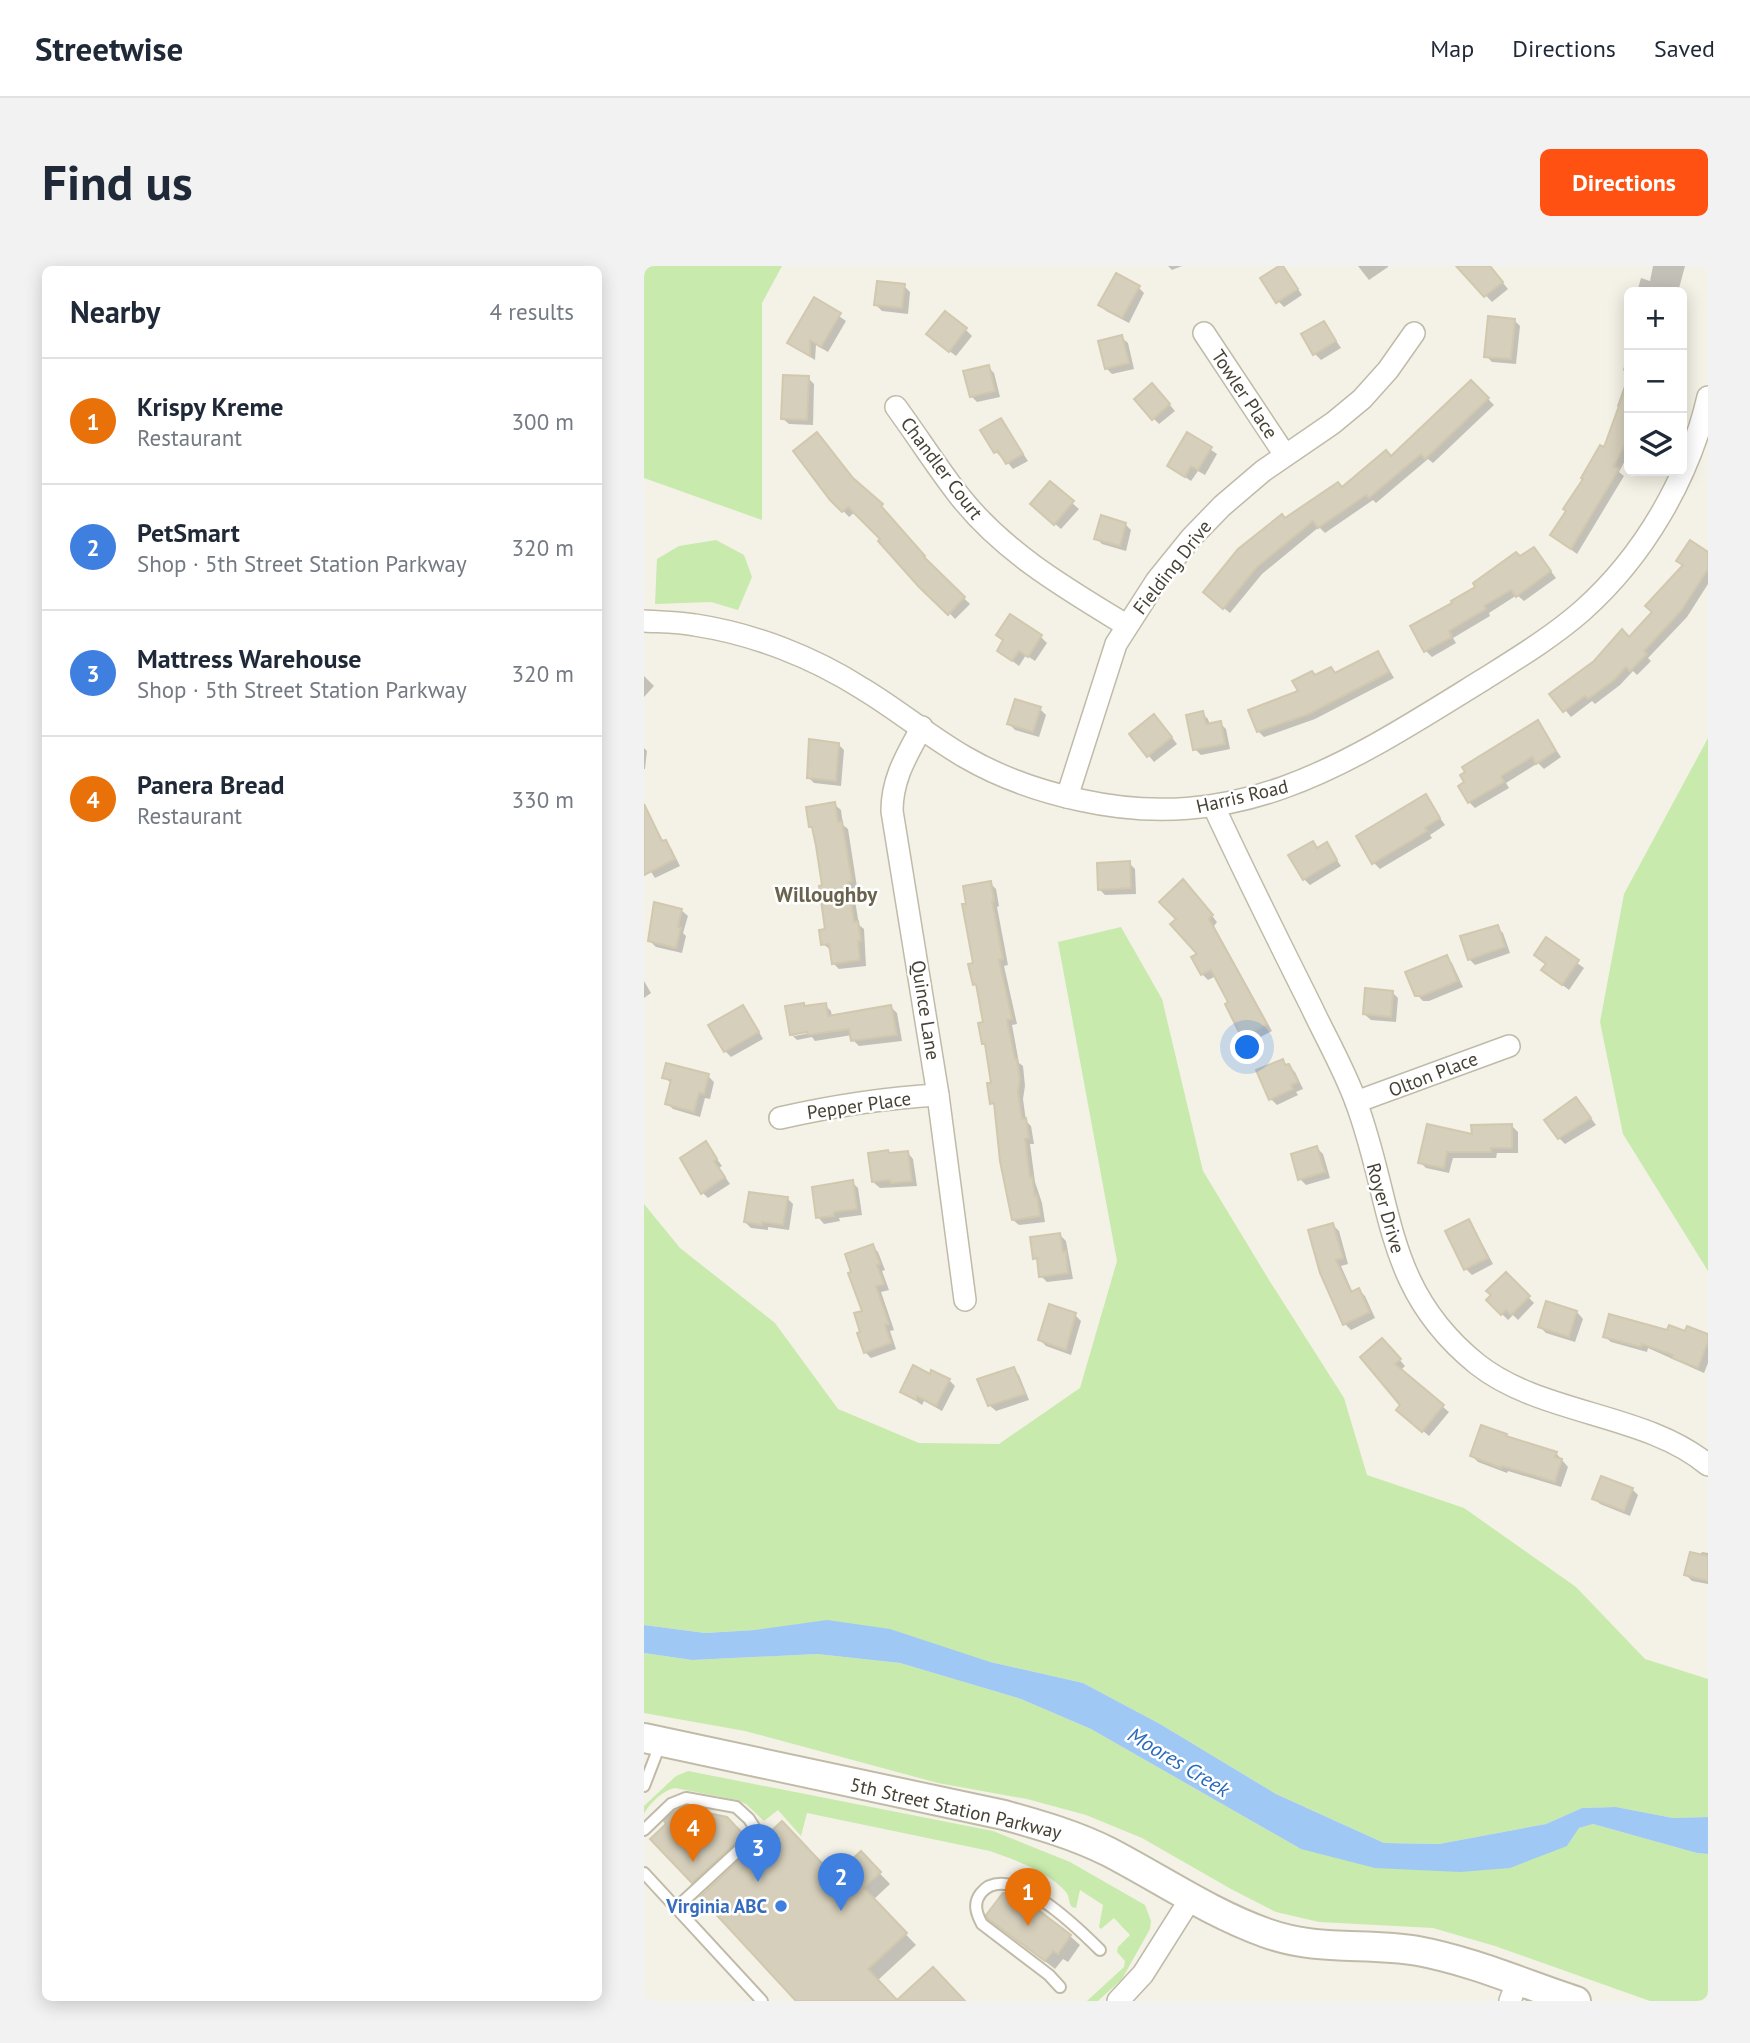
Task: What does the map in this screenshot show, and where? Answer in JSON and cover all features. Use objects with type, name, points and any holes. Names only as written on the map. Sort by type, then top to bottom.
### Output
[{"type":"street","name":"Towler Place","points":[[1204,333],[1285,455]]},
{"type":"street","name":"Fielding Drive","points":[[1067,797],[1116,644],[1157,580],[1191,538],[1222,506],[1285,455],[1333,423],[1362,399],[1388,370],[1414,333]]},
{"type":"street","name":"Harris Road","points":[[644,621],[696,625],[755,639],[796,653],[860,687],[963,755],[997,774],[1026,785],[1109,806],[1148,810],[1214,807],[1301,782],[1334,767],[1515,659],[1582,610],[1632,556],[1668,502],[1689,457],[1708,397]]},
{"type":"street","name":"Chandler Court","points":[[896,407],[961,499],[980,519],[1014,551],[1062,587],[1126,625]]},
{"type":"street","name":"Quince Lane","points":[[922,727],[897,774],[892,793],[892,811],[915,936],[939,1096],[965,1300]]},
{"type":"street","name":"Royer Drive","points":[[1214,807],[1356,1102],[1399,1258],[1426,1311],[1455,1345],[1480,1366],[1520,1389],[1676,1443],[1708,1465]]},
{"type":"street","name":"Olton Place","points":[[1356,1102],[1509,1046]]},
{"type":"street","name":"Pepper Place","points":[[780,1118],[831,1106],[884,1098],[939,1096]]},
{"type":"street","name":"5th Street Station Parkway","points":[[652,1740],[1004,1815],[1063,1831],[1108,1852],[1235,1921],[1296,1942],[1326,1947],[1389,1947],[1455,1959],[1514,1991],[1576,2001]]},
{"type":"street","points":[[1118,2001],[1143,1974],[1191,1898]]},
{"type":"lane","points":[[644,1786],[652,1740]]},
{"type":"lane","points":[[644,1830],[671,1804],[685,1798],[736,1807],[756,1830],[752,1838],[676,1908]]},
{"type":"lane","points":[[644,1873],[762,2001]]},
{"type":"lane","points":[[1060,1987],[1049,1975],[982,1924],[975,1905],[985,1889],[1003,1884],[1019,1887],[1080,1931],[1100,1950]]},
{"type":"green space","points":[[644,266],[782,266],[762,303],[762,520],[644,478]]},
{"type":"green space","points":[[716,540],[744,555],[752,577],[738,610],[711,602],[655,604],[657,559],[679,546]]},
{"type":"green space","points":[[1708,738],[1708,1271],[1623,1134],[1600,1022],[1624,894]]},
{"type":"green space","points":[[1121,927],[1162,999],[1203,1171],[1344,1398],[1367,1475],[1464,1508],[1576,1587],[1645,1659],[1708,1679],[1708,1817],[1673,1818],[1616,1807],[1582,1808],[1546,1824],[1439,1844],[1384,1843],[1276,1794],[1160,1724],[1083,1683],[990,1662],[755,1630],[705,1633],[644,1625],[644,1204],[680,1248],[775,1323],[838,1409],[919,1443],[999,1444],[1080,1388],[1117,1261],[1058,942]]},
{"type":"green space","points":[[644,1653],[692,1660],[817,1654],[900,1663],[1021,1699],[1091,1729],[1301,1849],[1567,1846],[1579,1828],[1593,1824],[1708,1854],[1708,2001],[1650,2001],[1495,1946],[1433,1928],[1319,1922],[1276,1912],[1142,1838],[1086,1815],[1027,1799],[938,1783],[745,1731],[644,1713]]},
{"type":"green space","points":[[688,1771],[993,1831],[1070,1862],[1145,1905],[1151,1921],[1150,1929],[1122,1979],[1098,2001],[1087,2001],[1124,1967],[1125,1961],[1117,1952],[1118,1947],[1130,1935],[1114,1918],[1101,1929],[1099,1927],[1103,1905],[1080,1890],[1076,1908],[1072,1907],[1066,1892],[1050,1878],[1031,1867],[990,1851],[807,1813],[801,1836],[778,1810],[764,1821],[746,1804],[737,1800],[675,1788],[657,1798],[644,1814],[644,1806],[676,1776]]},
{"type":"water","name":"Moores Creek","points":[[827,1620],[890,1629],[990,1662],[1083,1683],[1160,1724],[1276,1794],[1384,1843],[1439,1844],[1546,1824],[1582,1808],[1616,1807],[1673,1818],[1708,1817],[1708,1854],[1593,1824],[1579,1828],[1567,1846],[1510,1868],[1460,1872],[1375,1868],[1301,1849],[1091,1729],[1021,1699],[900,1663],[817,1654],[692,1660],[644,1653],[644,1625],[705,1633],[755,1630]]},
{"type":"building","points":[[1283,266],[1298,289],[1276,303],[1260,278]]},
{"type":"building","points":[[1456,266],[1490,266],[1503,282],[1484,297]]},
{"type":"building","points":[[1116,273],[1140,286],[1122,318],[1098,305]]},
{"type":"building","points":[[877,281],[905,284],[902,308],[874,305]]},
{"type":"building","points":[[814,297],[841,313],[821,347],[810,340],[810,356],[787,343]]},
{"type":"building","points":[[945,311],[967,328],[949,352],[926,334]]},
{"type":"building","points":[[1488,316],[1515,319],[1511,359],[1484,357]]},
{"type":"building","points":[[1324,321],[1336,341],[1313,355],[1301,334]]},
{"type":"building","points":[[1122,335],[1129,363],[1105,369],[1098,341]]},
{"type":"building","points":[[989,365],[995,391],[970,397],[963,371]]},
{"type":"building","points":[[783,375],[809,376],[807,420],[781,419]]},
{"type":"building","points":[[1471,380],[1489,398],[1425,459],[1421,454],[1369,498],[1366,495],[1318,528],[1313,521],[1256,568],[1223,609],[1203,592],[1238,549],[1282,514],[1285,518],[1338,482],[1342,487],[1386,450],[1391,456]]},
{"type":"building","points":[[1152,383],[1170,404],[1152,420],[1134,399]]},
{"type":"building","points":[[1624,392],[1624,446],[1614,466],[1619,469],[1571,549],[1550,535],[1566,511],[1563,509],[1583,479],[1581,478],[1600,445],[1604,447]]},
{"type":"building","points":[[1001,418],[1023,454],[1006,464],[998,451],[994,453],[980,430]]},
{"type":"building","points":[[817,432],[853,478],[883,504],[881,506],[924,557],[965,597],[948,615],[919,587],[878,541],[880,539],[848,507],[842,512],[830,500],[793,451]]},
{"type":"building","points":[[1187,432],[1212,447],[1198,470],[1191,466],[1185,477],[1167,466]]},
{"type":"building","points":[[1050,481],[1074,501],[1054,525],[1030,504]]},
{"type":"building","points":[[1101,515],[1126,523],[1120,546],[1094,539]]},
{"type":"building","points":[[1690,540],[1708,552],[1708,569],[1681,611],[1644,651],[1647,654],[1630,671],[1626,667],[1614,680],[1588,699],[1585,696],[1563,712],[1549,694],[1594,661],[1622,629],[1629,637],[1652,612],[1645,606],[1683,565],[1676,561]]},
{"type":"building","points":[[1534,547],[1551,571],[1516,597],[1511,590],[1484,606],[1486,609],[1449,631],[1452,637],[1424,652],[1410,626],[1475,587],[1473,583],[1516,552],[1520,556]]},
{"type":"building","points":[[1010,614],[1042,635],[1028,657],[1019,651],[1012,661],[997,651],[1003,640],[996,635]]},
{"type":"building","points":[[1378,651],[1389,672],[1309,714],[1257,732],[1248,710],[1298,691],[1292,681],[1312,671],[1315,675],[1331,667],[1335,673]]},
{"type":"building","points":[[1015,699],[1041,707],[1033,732],[1007,724]]},
{"type":"building","points":[[1203,711],[1206,724],[1221,721],[1225,744],[1193,750],[1186,715]]},
{"type":"building","points":[[1154,714],[1172,737],[1147,757],[1129,734]]},
{"type":"building","points":[[1538,720],[1556,751],[1536,764],[1532,757],[1501,776],[1504,782],[1468,803],[1458,786],[1464,782],[1460,775],[1465,772],[1462,767]]},
{"type":"building","points":[[809,739],[839,743],[836,781],[807,778]]},
{"type":"building","points":[[1426,794],[1440,818],[1425,828],[1427,831],[1372,864],[1356,836]]},
{"type":"building","points":[[835,802],[838,822],[842,821],[852,881],[848,882],[854,922],[858,921],[861,941],[858,941],[860,960],[832,964],[829,944],[821,945],[819,930],[825,929],[819,886],[822,885],[806,807]]},
{"type":"building","points":[[644,804],[662,841],[666,840],[675,859],[644,875]]},
{"type":"building","points":[[1313,841],[1317,848],[1327,842],[1337,860],[1303,880],[1288,855]]},
{"type":"building","points":[[1130,861],[1131,888],[1098,890],[1097,863]]},
{"type":"building","points":[[1183,879],[1213,915],[1209,919],[1267,1024],[1242,1038],[1225,1004],[1228,1002],[1211,970],[1201,975],[1191,957],[1197,954],[1170,924],[1176,919],[1159,902]]},
{"type":"building","points":[[991,881],[1003,959],[999,960],[1012,1019],[1007,1020],[1017,1059],[1022,1119],[1026,1118],[1029,1138],[1025,1139],[1030,1177],[1032,1176],[1035,1196],[1037,1195],[1040,1216],[1012,1220],[1000,1161],[994,1103],[990,1104],[987,1083],[991,1083],[985,1044],[982,1044],[978,1023],[983,1022],[976,984],[973,985],[968,964],[973,963],[962,904],[966,904],[963,886]]},
{"type":"building","points":[[654,902],[682,909],[676,948],[648,941]]},
{"type":"building","points":[[1498,925],[1505,947],[1468,960],[1460,936]]},
{"type":"building","points":[[1546,937],[1579,960],[1562,985],[1541,970],[1546,964],[1534,955]]},
{"type":"building","points":[[1447,955],[1458,981],[1422,996],[1415,996],[1405,972]]},
{"type":"building","points":[[1365,988],[1393,991],[1391,1017],[1363,1014]]},
{"type":"building","points":[[804,1003],[804,1006],[826,1003],[828,1016],[891,1005],[897,1035],[851,1041],[849,1029],[790,1035],[785,1006]]},
{"type":"building","points":[[743,1005],[759,1032],[724,1052],[708,1025]]},
{"type":"building","points":[[1283,1059],[1285,1065],[1289,1064],[1298,1082],[1291,1085],[1293,1089],[1269,1100],[1256,1070]]},
{"type":"building","points":[[666,1063],[709,1074],[704,1094],[699,1093],[694,1112],[665,1104],[671,1080],[662,1078]]},
{"type":"building","points":[[1576,1097],[1591,1118],[1558,1139],[1544,1120]]},
{"type":"building","points":[[1427,1124],[1472,1134],[1471,1125],[1512,1124],[1512,1148],[1491,1148],[1491,1152],[1447,1152],[1444,1168],[1418,1163]]},
{"type":"building","points":[[706,1141],[717,1159],[714,1161],[725,1177],[701,1194],[680,1158]]},
{"type":"building","points":[[1317,1146],[1325,1172],[1298,1180],[1291,1154]]},
{"type":"building","points":[[888,1150],[889,1153],[908,1151],[912,1181],[872,1182],[868,1153]]},
{"type":"building","points":[[853,1180],[857,1209],[816,1218],[812,1187]]},
{"type":"building","points":[[749,1192],[788,1197],[783,1225],[744,1222]]},
{"type":"building","points":[[1469,1219],[1488,1258],[1464,1270],[1445,1231]]},
{"type":"building","points":[[1333,1223],[1343,1258],[1336,1260],[1351,1292],[1359,1288],[1370,1312],[1343,1325],[1320,1273],[1308,1230]]},
{"type":"building","points":[[1060,1233],[1063,1252],[1066,1251],[1068,1273],[1039,1277],[1037,1258],[1033,1259],[1030,1237]]},
{"type":"building","points":[[873,1244],[884,1284],[876,1286],[889,1324],[885,1325],[891,1343],[864,1353],[854,1313],[862,1311],[848,1273],[851,1272],[845,1254]]},
{"type":"building","points":[[1506,1272],[1530,1296],[1511,1315],[1506,1310],[1501,1315],[1486,1300],[1491,1295],[1486,1291]]},
{"type":"building","points":[[1546,1301],[1577,1311],[1569,1337],[1538,1327]]},
{"type":"building","points":[[1049,1304],[1076,1313],[1066,1350],[1038,1340]]},
{"type":"building","points":[[1609,1314],[1667,1330],[1669,1325],[1685,1331],[1687,1326],[1708,1334],[1698,1368],[1672,1358],[1673,1355],[1642,1344],[1641,1347],[1603,1337]]},
{"type":"building","points":[[1382,1338],[1401,1359],[1395,1364],[1444,1405],[1422,1432],[1396,1410],[1400,1405],[1360,1357]]},
{"type":"building","points":[[913,1365],[930,1374],[931,1370],[950,1379],[936,1406],[917,1396],[916,1400],[900,1392]]},
{"type":"building","points":[[1014,1367],[1025,1394],[988,1406],[977,1379]]},
{"type":"building","points":[[1481,1425],[1557,1452],[1555,1457],[1562,1459],[1555,1482],[1502,1466],[1501,1468],[1470,1456]]},
{"type":"building","points":[[1601,1476],[1633,1488],[1624,1511],[1592,1499]]},
{"type":"building","points":[[1690,1552],[1708,1556],[1708,1581],[1684,1575]]},
{"type":"building","points":[[682,1808],[727,1817],[744,1835],[692,1883],[650,1839],[666,1824],[664,1821]]},
{"type":"building","points":[[782,1821],[834,1876],[861,1851],[881,1872],[864,1888],[907,1933],[868,1969],[897,2000],[933,1967],[965,2001],[796,2001],[700,1897]]},
{"type":"building","points":[[1003,1893],[1008,1893],[1034,1912],[1037,1909],[1071,1935],[1058,1954],[1053,1951],[1045,1961],[988,1919],[986,1915]]},
{"type":"place","name":"Panera Bread","points":[[693,1862]]},
{"type":"place","name":"Mattress Warehouse","points":[[758,1882]]},
{"type":"place","name":"Virginia ABC","points":[[781,1906]]},
{"type":"place","name":"PetSmart","points":[[841,1911]]},
{"type":"place","name":"Krispy Kreme","points":[[1028,1926]]},
{"type":"district","name":"Willoughby","points":[[826,894]]}]
